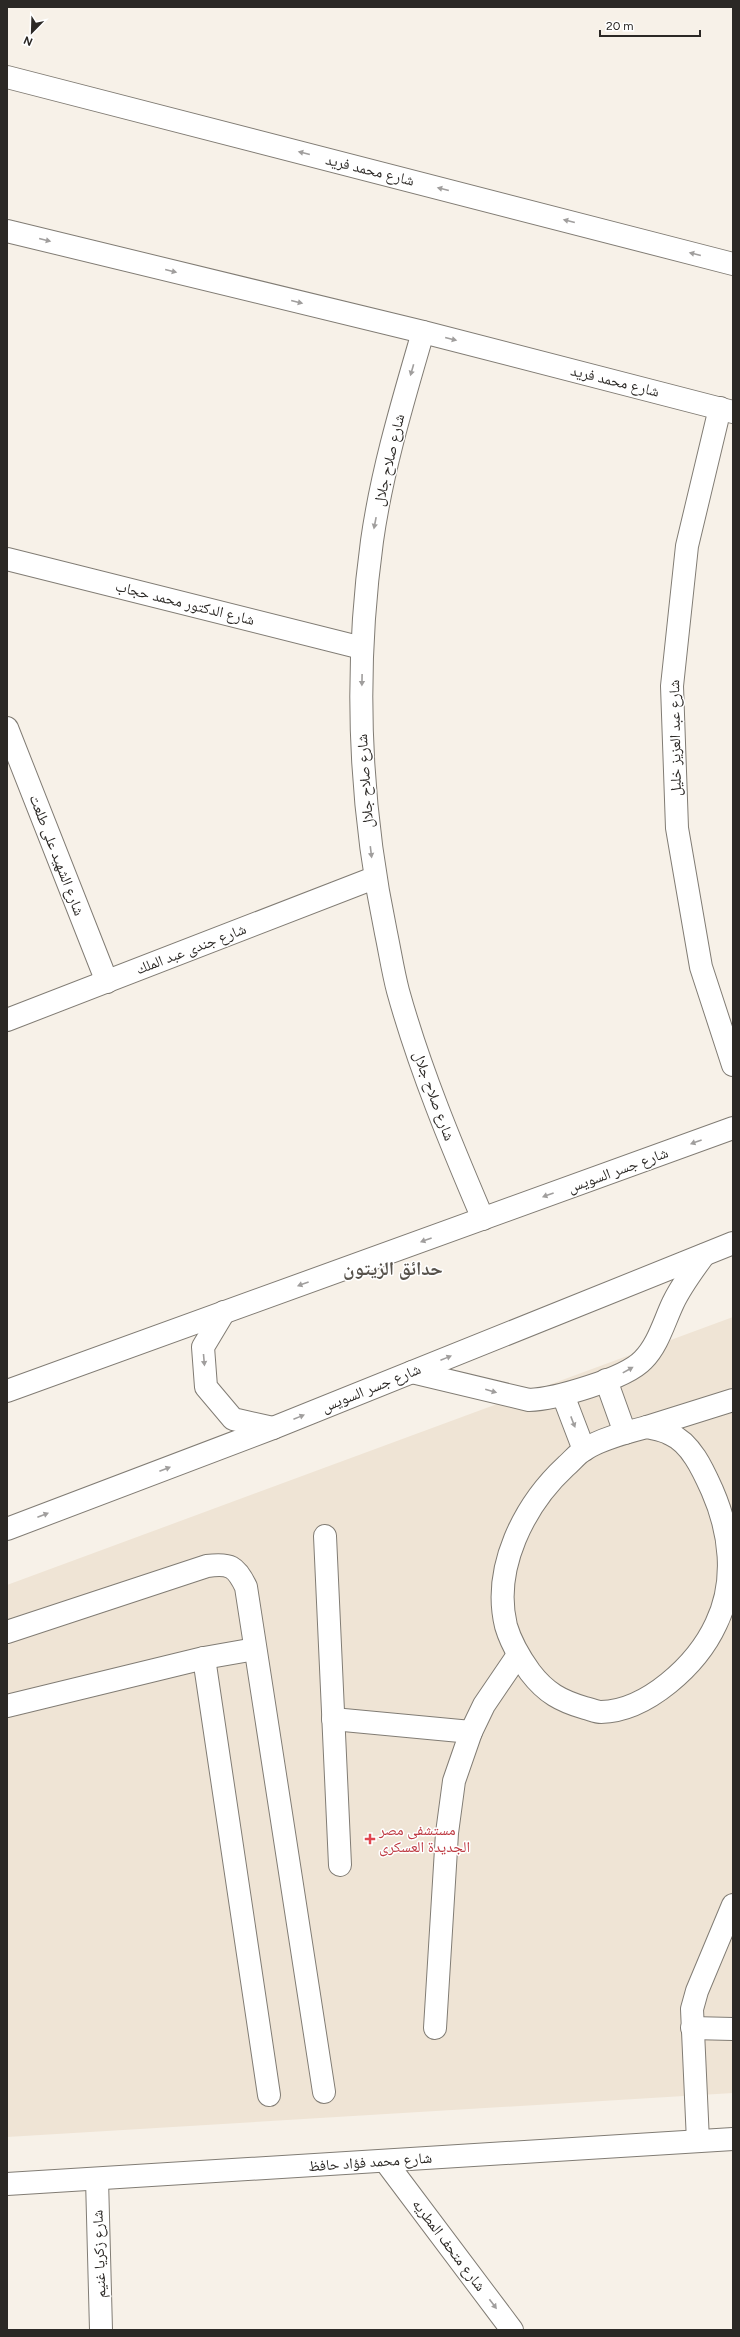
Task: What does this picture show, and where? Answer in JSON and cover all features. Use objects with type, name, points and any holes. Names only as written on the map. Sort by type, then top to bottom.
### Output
[{"type":"street","name":"شارع محمد فريد","points":[[7,77],[733,264]]},
{"type":"street","name":"شارع محمد فريد","points":[[7,230],[423,332],[727,410]]},
{"type":"street","name":"شارع صلاح جلال","points":[[423,332],[392,436],[373,533],[362,648],[361,725],[365,802],[374,878],[398,990],[433,1100],[483,1219]]},
{"type":"street","name":"شارع عبد العزيز خليل","points":[[727,410],[687,546],[672,686],[677,828],[701,967],[733,1065]]},
{"type":"street","name":"شارع الدكتور محمد حجاب","points":[[7,559],[362,648]]},
{"type":"street","name":"شارع الشهيد على طلعت","points":[[7,728],[107,982]]},
{"type":"street","name":"شارع جندى عبد الملك","points":[[7,1020],[374,878]]},
{"type":"street","name":"شارع جسر السويس","points":[[7,1391],[733,1128]]},
{"type":"street","name":"شارع جسر السويس","points":[[7,1529],[273,1428],[733,1243]]},
{"type":"street","points":[[412,1372],[529,1400],[546,1399],[563,1395],[606,1380],[627,1371],[643,1361],[655,1345],[673,1302],[704,1254]]},
{"type":"street","points":[[224,1312],[203,1347],[206,1387],[233,1419],[273,1428]]},
{"type":"street","points":[[606,1380],[625,1433]]},
{"type":"street","points":[[563,1395],[584,1450]]},
{"type":"street","points":[[647,1427],[671,1434],[687,1446],[707,1478],[722,1512],[729,1550],[730,1588],[717,1624],[694,1659],[669,1683],[633,1705],[600,1712],[562,1701],[537,1681],[518,1655],[506,1627],[503,1596],[506,1566],[522,1522],[549,1482],[584,1450],[625,1433],[733,1400]]},
{"type":"street","points":[[325,1536],[340,1865]]},
{"type":"street","points":[[7,1632],[207,1566],[224,1564],[238,1571],[246,1587],[324,2092]]},
{"type":"street","points":[[7,1706],[204,1658],[255,1649]]},
{"type":"street","points":[[435,2028],[447,1833],[454,1781],[471,1732],[484,1705],[518,1655]]},
{"type":"street","points":[[204,1658],[269,2095]]},
{"type":"street","points":[[333,1719],[471,1732]]},
{"type":"street","points":[[698,2141],[692,2009],[697,1991],[732,1911]]},
{"type":"street","points":[[692,2028],[733,2029]]},
{"type":"street","name":"شارع محمد فؤاد حافظ","points":[[7,2184],[733,2139]]},
{"type":"street","name":"شارع متحف المطريه","points":[[385,2161],[512,2330]]},
{"type":"street","name":"شارع زكريا غنيم","points":[[97,2179],[102,2330]]},
{"type":"shaded area","name":"مستشفى مصر الجديدة العسكرى","points":[[733,1317],[733,2093],[7,2137],[7,1585]]},
{"type":"place","name":"مستشفى مصر الجديدة العسكرى","points":[[370,1839]]},
{"type":"district","name":"حدائق الزيتون","points":[[393,1268]]}]
